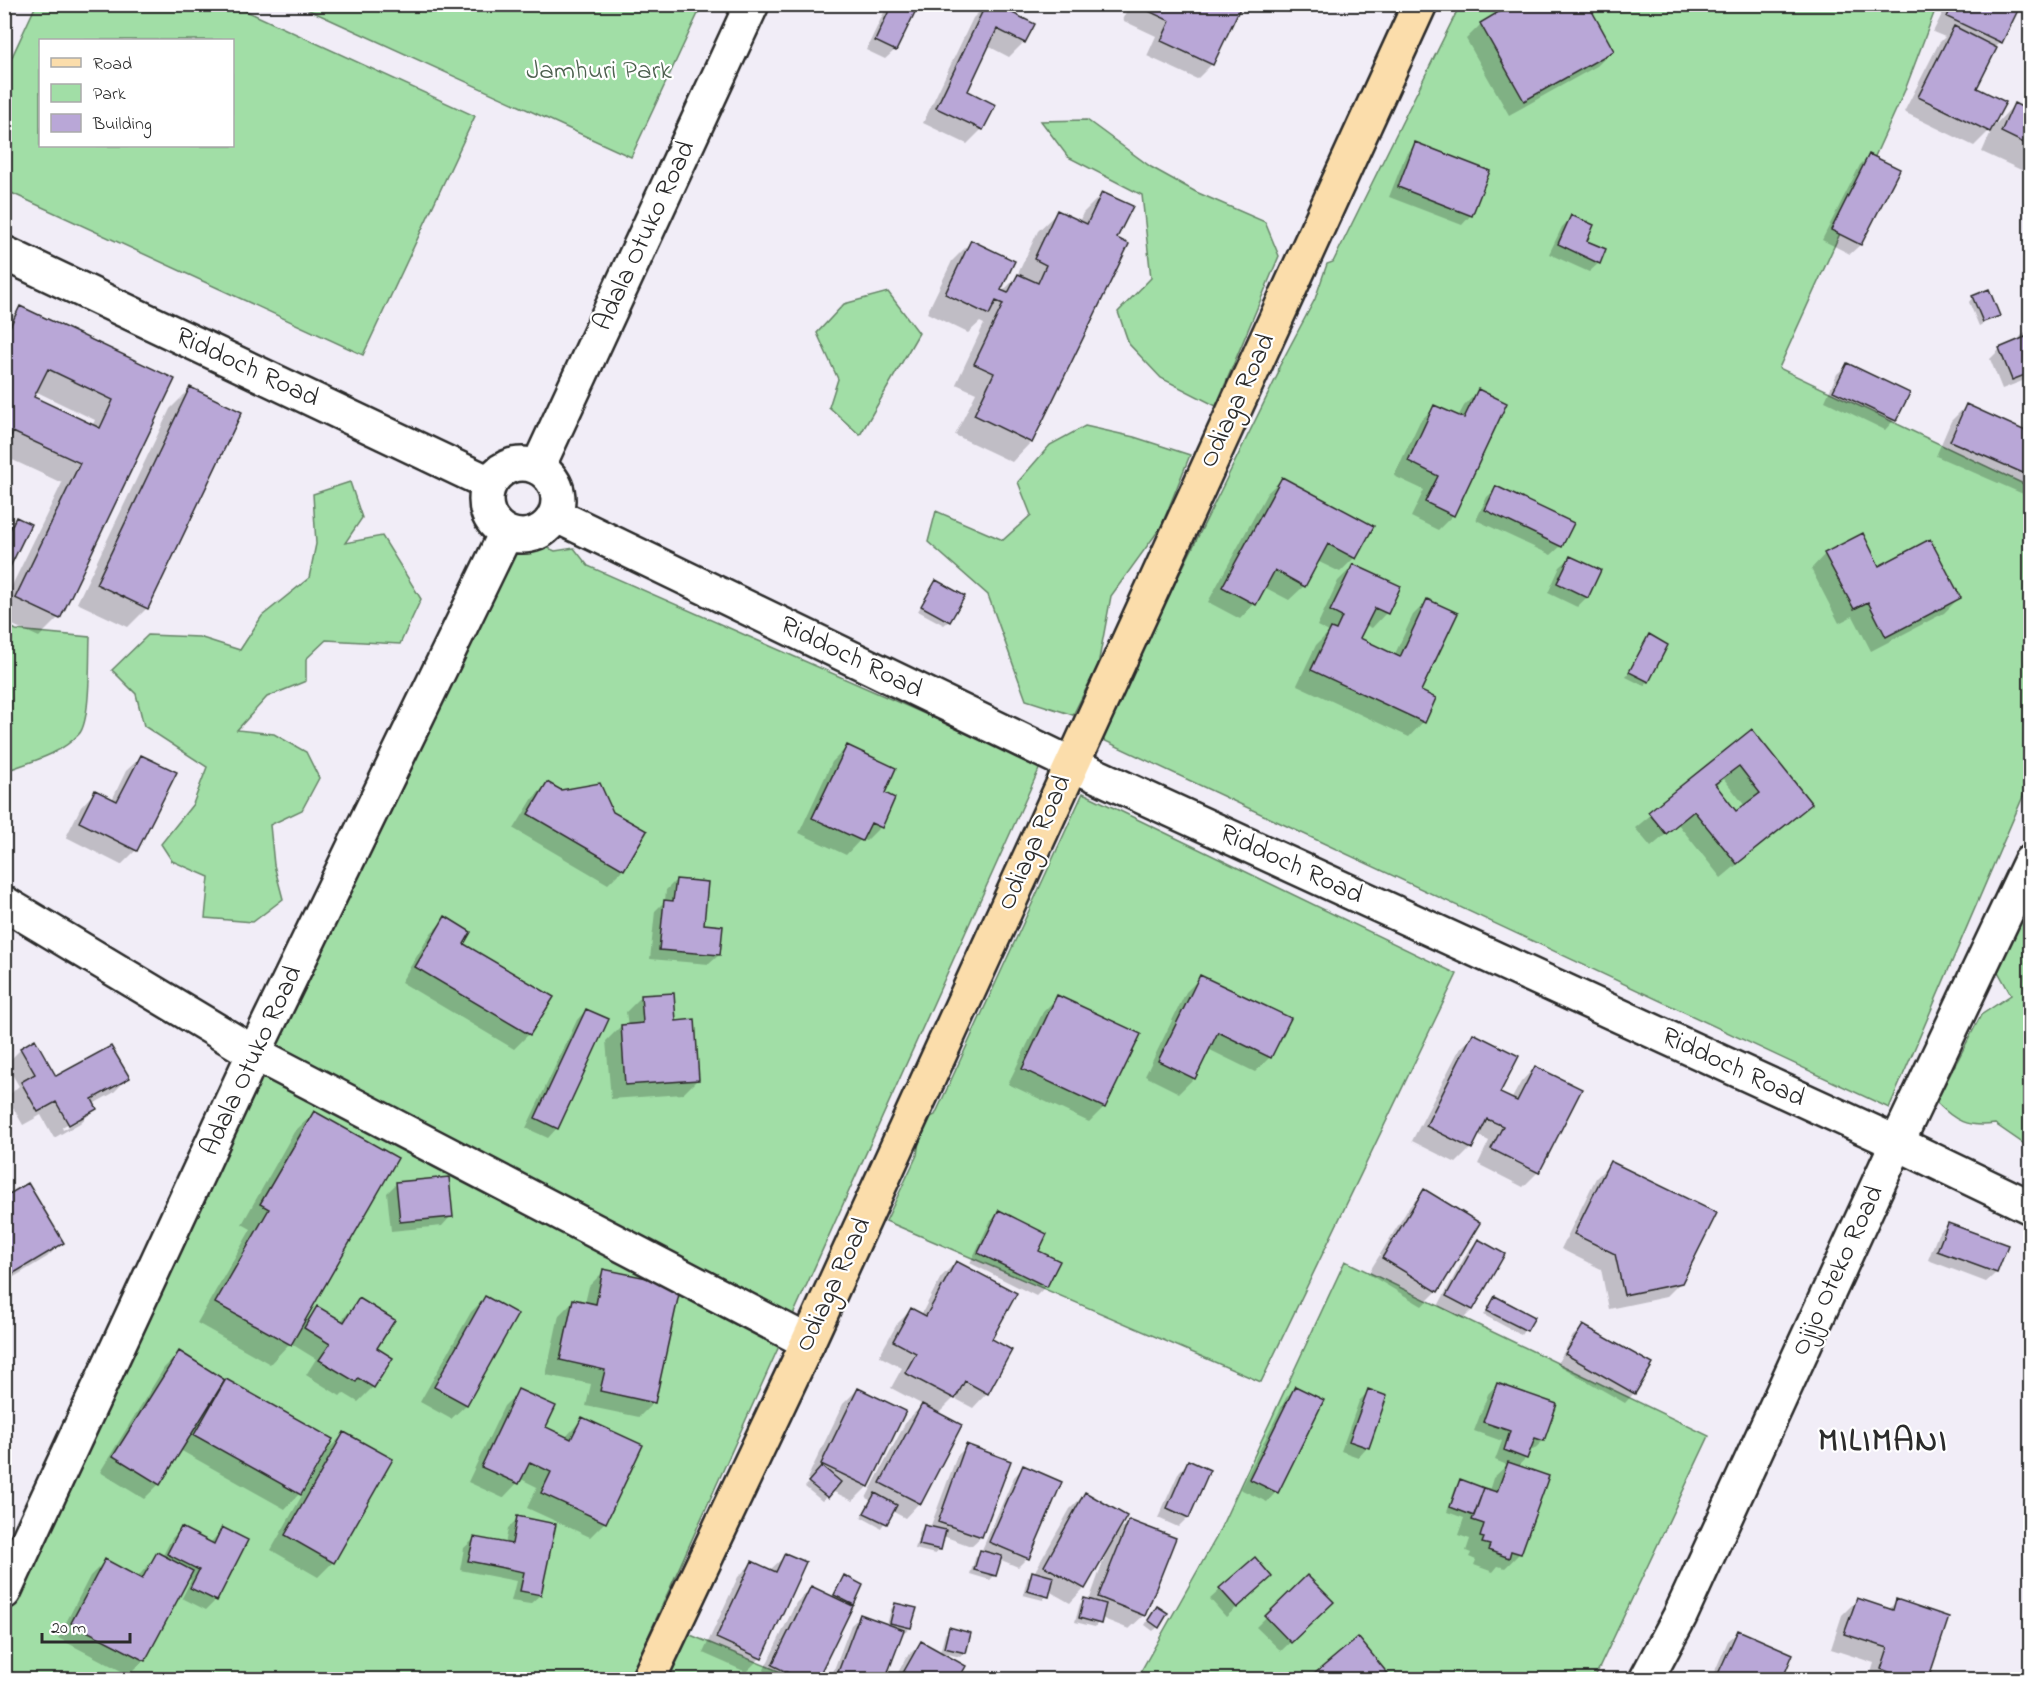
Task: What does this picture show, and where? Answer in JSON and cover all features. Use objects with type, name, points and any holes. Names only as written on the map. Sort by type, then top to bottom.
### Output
[{"type":"main road","name":"Odiaga Road","points":[[648,1680],[808,1342],[1420,4]]},
{"type":"street","name":"Adala Otuko Road","points":[[538,467],[752,4]]},
{"type":"street","name":"Riddoch Road","points":[[4,253],[489,483]]},
{"type":"street","points":[[524,464],[538,467],[549,476],[556,488],[558,502],[555,516],[546,527],[534,534],[520,536],[506,532],[495,524],[488,512],[485,497],[489,483],[498,472],[511,465],[524,464]]},
{"type":"street","name":"Riddoch Road","points":[[555,516],[1071,764],[1897,1143],[2031,1207]]},
{"type":"street","name":"Adala Otuko Road","points":[[4,1592],[254,1053],[506,532]]},
{"type":"street","name":"Ojijo Oteko Road","points":[[1646,1680],[1680,1616],[1897,1143],[2031,862]]},
{"type":"street","points":[[4,903],[254,1053],[808,1342]]},
{"type":"green space","points":[[36,5],[233,5],[475,116],[363,355],[5,190],[5,72]]},
{"type":"green space","name":"Jamhuri Park","points":[[298,5],[702,5],[631,157]]},
{"type":"green space","points":[[1460,5],[1937,5],[1905,90],[1779,368],[2030,487],[2030,780],[1889,1108],[1099,738],[1278,374],[1279,367],[1315,299],[1327,264],[1333,262]]},
{"type":"green space","points":[[1087,120],[1151,167],[1196,192],[1265,222],[1279,256],[1216,406],[1161,378],[1129,344],[1118,312],[1151,278],[1142,195],[1068,157],[1041,121]]},
{"type":"green space","points":[[888,292],[919,333],[860,435],[829,407],[838,379],[817,333],[844,304]]},
{"type":"green space","points":[[1085,426],[1134,437],[1190,455],[1161,527],[1111,596],[1098,665],[1073,715],[1026,700],[988,595],[928,542],[936,511],[1003,540],[1031,515],[1018,482],[1050,445]]},
{"type":"green space","points":[[350,482],[362,518],[345,543],[382,536],[421,599],[400,644],[326,640],[306,659],[306,681],[267,697],[237,730],[274,734],[306,752],[319,778],[302,810],[270,825],[274,865],[283,899],[253,922],[205,918],[209,877],[172,861],[161,844],[193,804],[207,767],[144,726],[136,694],[112,670],[148,635],[199,637],[240,650],[262,616],[309,578],[316,544],[313,494]]},
{"type":"green space","points":[[520,536],[555,551],[574,548],[588,566],[1041,765],[629,1679],[5,1679],[4,1567]]},
{"type":"green space","points":[[4,623],[16,630],[90,637],[86,716],[79,734],[54,753],[5,771]]},
{"type":"green space","points":[[1083,793],[1457,974],[1261,1382],[886,1221],[917,1155],[922,1121],[935,1115]]},
{"type":"green space","points":[[2030,908],[2030,1148],[1995,1124],[1977,1125],[1962,1122],[1936,1102],[1981,1015],[2011,995],[1996,968],[2026,910]]},
{"type":"green space","points":[[1345,1261],[1709,1436],[1594,1679],[1136,1680],[1216,1538]]},
{"type":"green space","points":[[688,1634],[798,1679],[667,1679]]},
{"type":"building","points":[[892,4],[919,4],[896,51],[875,41]]},
{"type":"building","points":[[986,4],[994,4],[1035,24],[1025,43],[997,29],[968,91],[996,105],[983,130],[936,108]]},
{"type":"building","points":[[1242,4],[1213,65],[1161,41],[1170,21],[1136,5]]},
{"type":"building","points":[[1512,4],[1588,4],[1614,51],[1524,101],[1480,23]]},
{"type":"building","points":[[1953,4],[2021,4],[2002,43],[1947,17]]},
{"type":"building","points":[[1954,26],[1997,48],[1977,88],[2006,102],[1990,132],[1918,97]]},
{"type":"building","points":[[2014,103],[2030,111],[2030,146],[2001,132]]},
{"type":"building","points":[[1415,142],[1490,171],[1472,216],[1398,187]]},
{"type":"building","points":[[1869,154],[1900,169],[1861,245],[1831,230]]},
{"type":"building","points":[[1102,192],[1133,206],[1117,238],[1129,244],[1032,443],[974,415],[994,373],[974,364],[1003,304],[996,301],[989,315],[945,294],[971,240],[1015,261],[1001,290],[1008,293],[1018,274],[1038,283],[1046,265],[1034,259],[1057,210],[1087,224]]},
{"type":"building","points":[[1571,215],[1594,225],[1587,241],[1606,249],[1600,264],[1558,244]]},
{"type":"building","points":[[1989,289],[2000,316],[1983,322],[1972,296]]},
{"type":"building","points":[[20,306],[175,379],[60,619],[15,598],[80,463],[13,432],[4,451],[4,339]],"holes":[[[48,369],[113,400],[100,428],[34,397]]]},
{"type":"building","points":[[2030,335],[2030,373],[2012,380],[1999,348]]},
{"type":"building","points":[[1847,363],[1910,393],[1896,421],[1833,391]]},
{"type":"building","points":[[190,387],[242,412],[148,609],[96,584]]},
{"type":"building","points":[[1478,389],[1507,403],[1454,516],[1425,502],[1438,476],[1408,461],[1434,405],[1464,418]]},
{"type":"building","points":[[1966,404],[2030,433],[2030,476],[1950,441]]},
{"type":"building","points":[[1282,477],[1374,526],[1356,559],[1328,544],[1305,587],[1275,570],[1256,605],[1222,587]]},
{"type":"building","points":[[1496,486],[1574,523],[1562,547],[1485,510]]},
{"type":"building","points":[[16,517],[31,524],[10,567],[4,565],[4,542]]},
{"type":"building","points":[[1863,533],[1879,566],[1930,539],[1961,598],[1886,637],[1868,602],[1854,609],[1824,553]]},
{"type":"building","points":[[1570,556],[1601,570],[1588,598],[1557,583]]},
{"type":"building","points":[[1353,564],[1401,586],[1388,614],[1375,608],[1360,638],[1400,657],[1427,599],[1458,613],[1421,691],[1436,698],[1425,723],[1311,670],[1331,628],[1336,630],[1342,617],[1330,611]]},
{"type":"building","points":[[936,580],[965,596],[950,622],[921,606]]},
{"type":"building","points":[[1649,634],[1668,645],[1649,682],[1629,672]]},
{"type":"building","points":[[1752,729],[1812,804],[1737,864],[1694,811],[1666,834],[1648,812]],"holes":[[[1739,766],[1760,793],[1736,811],[1715,784]]]},
{"type":"building","points":[[847,745],[896,768],[885,793],[895,798],[882,828],[871,823],[862,841],[812,818]]},
{"type":"building","points":[[141,755],[177,772],[137,851],[79,822],[95,790],[117,801]]},
{"type":"building","points":[[547,782],[561,790],[600,783],[613,812],[647,831],[624,870],[528,814]]},
{"type":"building","points":[[676,879],[708,882],[704,924],[723,926],[720,955],[659,950],[664,900],[673,901]]},
{"type":"building","points":[[445,916],[471,932],[464,944],[554,997],[530,1035],[415,967]]},
{"type":"building","points":[[1200,975],[1291,1018],[1271,1058],[1218,1032],[1195,1079],[1158,1061]]},
{"type":"building","points":[[674,993],[676,1021],[695,1019],[699,1080],[625,1085],[621,1025],[643,1023],[641,995]]},
{"type":"building","points":[[1057,995],[1141,1034],[1105,1108],[1022,1069]]},
{"type":"building","points":[[586,1009],[609,1019],[558,1129],[535,1118]]},
{"type":"building","points":[[1473,1033],[1519,1056],[1500,1093],[1517,1101],[1535,1066],[1582,1089],[1539,1173],[1491,1149],[1503,1126],[1487,1119],[1472,1149],[1426,1126]]},
{"type":"building","points":[[35,1039],[56,1076],[111,1046],[130,1078],[92,1099],[97,1109],[69,1125],[56,1102],[38,1112],[21,1082],[35,1074],[20,1048]]},
{"type":"building","points":[[314,1111],[398,1158],[291,1345],[215,1303],[269,1209],[260,1204]]},
{"type":"building","points":[[1610,1161],[1717,1213],[1682,1283],[1624,1295],[1615,1254],[1574,1234]]},
{"type":"building","points":[[449,1177],[453,1217],[400,1222],[396,1182]]},
{"type":"building","points":[[28,1183],[64,1243],[4,1279],[4,1197]]},
{"type":"building","points":[[1424,1189],[1480,1223],[1438,1292],[1382,1258]]},
{"type":"building","points":[[999,1210],[1047,1234],[1039,1251],[1060,1261],[1047,1287],[978,1253]]},
{"type":"building","points":[[1948,1223],[2008,1245],[1997,1273],[1937,1251]]},
{"type":"building","points":[[1478,1239],[1505,1254],[1473,1310],[1446,1296]]},
{"type":"building","points":[[956,1261],[1017,1293],[992,1339],[1012,1350],[988,1394],[965,1381],[955,1399],[905,1373],[916,1353],[893,1341],[911,1308],[926,1316]]},
{"type":"building","points":[[603,1269],[681,1285],[655,1403],[600,1391],[605,1370],[560,1360],[573,1299],[596,1304]]},
{"type":"building","points":[[485,1296],[518,1314],[467,1405],[434,1387]]},
{"type":"building","points":[[1495,1296],[1535,1317],[1527,1331],[1487,1311]]},
{"type":"building","points":[[359,1298],[395,1320],[377,1348],[393,1358],[374,1388],[358,1378],[356,1382],[319,1360],[330,1344],[304,1328],[317,1306],[344,1322]]},
{"type":"building","points":[[1583,1325],[1653,1364],[1635,1394],[1565,1354]]},
{"type":"building","points":[[179,1351],[225,1380],[160,1485],[113,1456]]},
{"type":"building","points":[[226,1379],[333,1439],[301,1495],[194,1435]]},
{"type":"building","points":[[1497,1383],[1557,1404],[1544,1441],[1535,1438],[1527,1459],[1504,1450],[1510,1431],[1483,1422]]},
{"type":"building","points":[[1295,1386],[1324,1400],[1278,1493],[1249,1479]]},
{"type":"building","points":[[858,1388],[906,1411],[869,1487],[821,1464]]},
{"type":"building","points":[[518,1389],[556,1406],[546,1427],[571,1439],[582,1417],[643,1445],[606,1523],[541,1493],[551,1472],[530,1462],[519,1484],[481,1467]]},
{"type":"building","points":[[1368,1389],[1387,1396],[1369,1448],[1349,1441]]},
{"type":"building","points":[[922,1404],[962,1425],[921,1504],[880,1483]]},
{"type":"building","points":[[344,1432],[393,1459],[334,1563],[285,1535]]},
{"type":"building","points":[[966,1444],[1011,1461],[982,1537],[938,1522]]},
{"type":"building","points":[[1188,1460],[1210,1470],[1189,1518],[1167,1508]]},
{"type":"building","points":[[1508,1462],[1549,1476],[1521,1554],[1511,1551],[1509,1558],[1488,1550],[1490,1545],[1482,1543],[1484,1538],[1480,1537],[1484,1524],[1472,1520],[1484,1488],[1497,1492]]},
{"type":"building","points":[[1023,1465],[1062,1482],[1029,1559],[989,1542]]},
{"type":"building","points":[[822,1466],[841,1482],[828,1498],[808,1482]]},
{"type":"building","points":[[1460,1479],[1484,1488],[1474,1516],[1450,1507]]},
{"type":"building","points":[[1085,1492],[1127,1516],[1085,1589],[1044,1566]]},
{"type":"building","points":[[875,1493],[897,1505],[887,1524],[864,1513]]},
{"type":"building","points":[[517,1516],[556,1524],[541,1595],[520,1591],[524,1572],[468,1561],[474,1537],[512,1544]]},
{"type":"building","points":[[1129,1520],[1176,1538],[1145,1616],[1098,1597]]},
{"type":"building","points":[[924,1525],[946,1530],[941,1550],[919,1545]]},
{"type":"building","points":[[181,1527],[214,1544],[222,1527],[248,1540],[217,1601],[190,1588],[199,1570],[167,1554]]},
{"type":"building","points":[[980,1550],[1002,1556],[996,1576],[974,1570]]},
{"type":"building","points":[[157,1552],[193,1571],[145,1661],[71,1623],[105,1559],[142,1579]]},
{"type":"building","points":[[785,1553],[806,1562],[762,1659],[716,1638],[752,1561],[776,1572]]},
{"type":"building","points":[[1255,1557],[1272,1577],[1237,1608],[1219,1588]]},
{"type":"building","points":[[1032,1571],[1054,1577],[1049,1597],[1027,1591]]},
{"type":"building","points":[[844,1575],[863,1585],[854,1605],[834,1595]]},
{"type":"building","points":[[1307,1575],[1334,1602],[1291,1643],[1265,1616]]},
{"type":"building","points":[[811,1586],[853,1606],[817,1680],[803,1680],[772,1665]]},
{"type":"building","points":[[1084,1598],[1106,1604],[1101,1624],[1079,1618]]},
{"type":"building","points":[[1857,1598],[1893,1610],[1896,1599],[1949,1617],[1928,1680],[1911,1680],[1881,1669],[1888,1648],[1844,1634]]},
{"type":"building","points":[[895,1603],[917,1608],[911,1628],[890,1623]]},
{"type":"building","points":[[1157,1606],[1168,1613],[1159,1628],[1148,1620]]},
{"type":"building","points":[[860,1614],[904,1630],[885,1680],[835,1680]]},
{"type":"building","points":[[949,1627],[971,1633],[966,1653],[944,1648]]},
{"type":"building","points":[[1738,1630],[1793,1654],[1782,1680],[1726,1680],[1717,1676]]},
{"type":"building","points":[[1358,1637],[1393,1680],[1307,1680]]},
{"type":"building","points":[[921,1641],[966,1666],[958,1680],[899,1680]]},
{"type":"district","name":"MILIMANI","points":[[1883,1442]]}]
